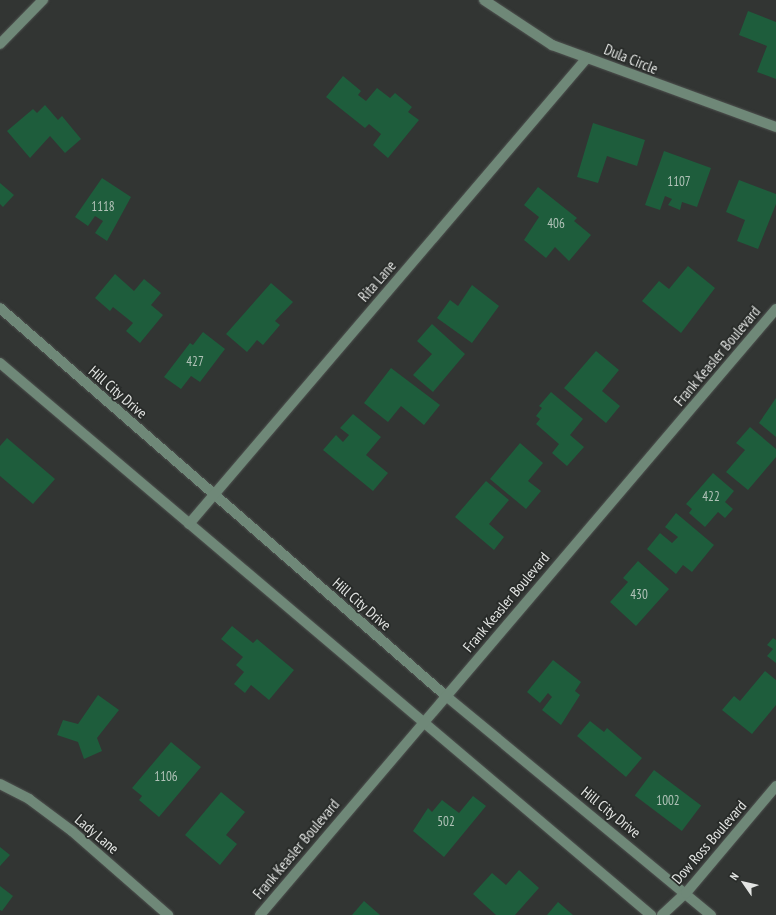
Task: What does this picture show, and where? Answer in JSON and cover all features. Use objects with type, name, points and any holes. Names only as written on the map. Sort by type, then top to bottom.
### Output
[{"type":"street","points":[[0,44],[43,0]]},
{"type":"street","name":"Dula Circle","points":[[484,0],[552,45],[776,128]]},
{"type":"street","name":"Rita Lane","points":[[189,524],[588,58]]},
{"type":"street","name":"Hill City Drive","points":[[0,308],[213,496],[446,696],[711,915]]},
{"type":"street","name":"Frank Keasler Boulevard","points":[[260,915],[776,309]]},
{"type":"street","points":[[0,363],[651,915]]},
{"type":"street","name":"Lady Lane","points":[[0,784],[29,799],[72,831],[168,915]]},
{"type":"street","name":"Dow Ross Boulevard","points":[[662,915],[686,893],[776,786]]},
{"type":"building","points":[[748,11],[776,22],[776,79],[757,72],[767,46],[739,35]]},
{"type":"building","points":[[343,76],[361,91],[358,95],[366,101],[377,88],[390,98],[395,93],[412,107],[408,112],[419,120],[388,158],[373,145],[381,134],[369,124],[365,128],[326,97]]},
{"type":"building","points":[[45,105],[58,120],[62,116],[81,139],[65,153],[50,136],[30,158],[7,131],[33,109],[37,113]]},
{"type":"building","points":[[593,123],[645,140],[637,166],[607,156],[598,183],[577,177]]},
{"type":"building","points":[[664,151],[711,168],[697,207],[682,202],[680,210],[668,205],[672,199],[665,196],[660,210],[645,205]]},
{"type":"building","points":[[102,178],[131,197],[107,241],[95,233],[103,221],[95,216],[88,226],[75,217]]},
{"type":"building","points":[[739,180],[776,194],[776,204],[758,249],[737,241],[745,220],[726,212]]},
{"type":"building","points":[[0,183],[14,195],[3,207],[0,204]]},
{"type":"building","points":[[538,187],[577,218],[574,221],[591,235],[569,261],[555,247],[546,258],[524,240],[539,217],[524,205]]},
{"type":"building","points":[[688,266],[715,288],[681,333],[642,301],[659,281],[669,289]]},
{"type":"building","points":[[115,274],[134,291],[144,279],[161,293],[151,305],[163,315],[140,343],[126,331],[133,323],[113,307],[110,311],[95,298]]},
{"type":"building","points":[[271,283],[293,302],[275,321],[280,325],[263,345],[257,340],[247,352],[226,334]]},
{"type":"building","points":[[472,285],[499,306],[472,343],[437,318],[450,300],[458,306]]},
{"type":"building","points":[[432,324],[465,354],[433,392],[413,375],[432,354],[417,341]]},
{"type":"building","points":[[203,332],[225,349],[200,382],[191,376],[181,389],[164,377],[190,343],[193,345]]},
{"type":"building","points":[[596,351],[619,370],[602,391],[620,406],[606,423],[564,388]]},
{"type":"building","points":[[391,368],[440,405],[424,425],[401,406],[388,422],[364,403]]},
{"type":"building","points":[[551,392],[583,419],[570,435],[584,447],[567,466],[552,453],[559,444],[536,424],[540,419],[536,416],[542,408],[539,406]]},
{"type":"building","points":[[776,398],[776,437],[759,423]]},
{"type":"building","points":[[353,414],[381,437],[366,455],[388,473],[373,491],[323,450],[336,435],[343,442],[349,435],[340,428]]},
{"type":"building","points":[[750,427],[776,449],[776,457],[748,490],[726,472],[745,450],[736,443]]},
{"type":"building","points":[[7,438],[55,479],[33,504],[0,476],[0,446]]},
{"type":"building","points":[[520,443],[543,463],[528,481],[541,491],[526,509],[490,479]]},
{"type":"building","points":[[713,473],[734,491],[725,502],[733,509],[725,518],[718,512],[705,527],[689,513],[692,509],[686,504]]},
{"type":"building","points":[[486,481],[509,500],[489,524],[504,537],[494,550],[455,517]]},
{"type":"building","points":[[676,513],[714,545],[692,572],[683,565],[676,574],[647,549],[660,533],[672,543],[678,537],[665,527]]},
{"type":"building","points":[[638,561],[669,589],[636,626],[610,602],[628,582],[623,578]]},
{"type":"building","points":[[232,626],[253,643],[257,639],[294,670],[269,700],[251,685],[245,693],[234,684],[244,672],[236,665],[243,657],[221,639]]},
{"type":"building","points":[[773,638],[776,640],[776,663],[767,656],[773,649],[767,645]]},
{"type":"building","points":[[553,660],[581,682],[575,691],[580,695],[561,725],[542,710],[552,697],[548,693],[540,703],[527,692]]},
{"type":"building","points":[[765,671],[776,680],[776,705],[752,734],[722,710],[734,696],[740,701]]},
{"type":"building","points":[[98,695],[119,710],[97,738],[102,751],[84,759],[78,742],[57,735],[63,720],[78,724]]},
{"type":"building","points":[[590,721],[604,732],[607,728],[642,758],[626,777],[577,736]]},
{"type":"building","points":[[171,742],[201,767],[159,817],[139,800],[142,796],[132,788]]},
{"type":"building","points":[[654,770],[701,806],[682,831],[635,796]]},
{"type":"building","points":[[221,792],[245,812],[226,835],[237,844],[220,865],[185,835]]},
{"type":"building","points":[[473,796],[486,806],[444,857],[413,831],[428,808],[432,812],[442,800],[459,813]]},
{"type":"building","points":[[0,847],[10,855],[0,866]]},
{"type":"building","points":[[519,870],[539,888],[515,915],[496,915],[473,894],[492,873],[506,885]]},
{"type":"building","points":[[0,886],[13,896],[2,911],[0,910]]},
{"type":"building","points":[[364,901],[380,915],[352,915]]},
{"type":"building","points":[[558,902],[573,915],[547,915]]}]
